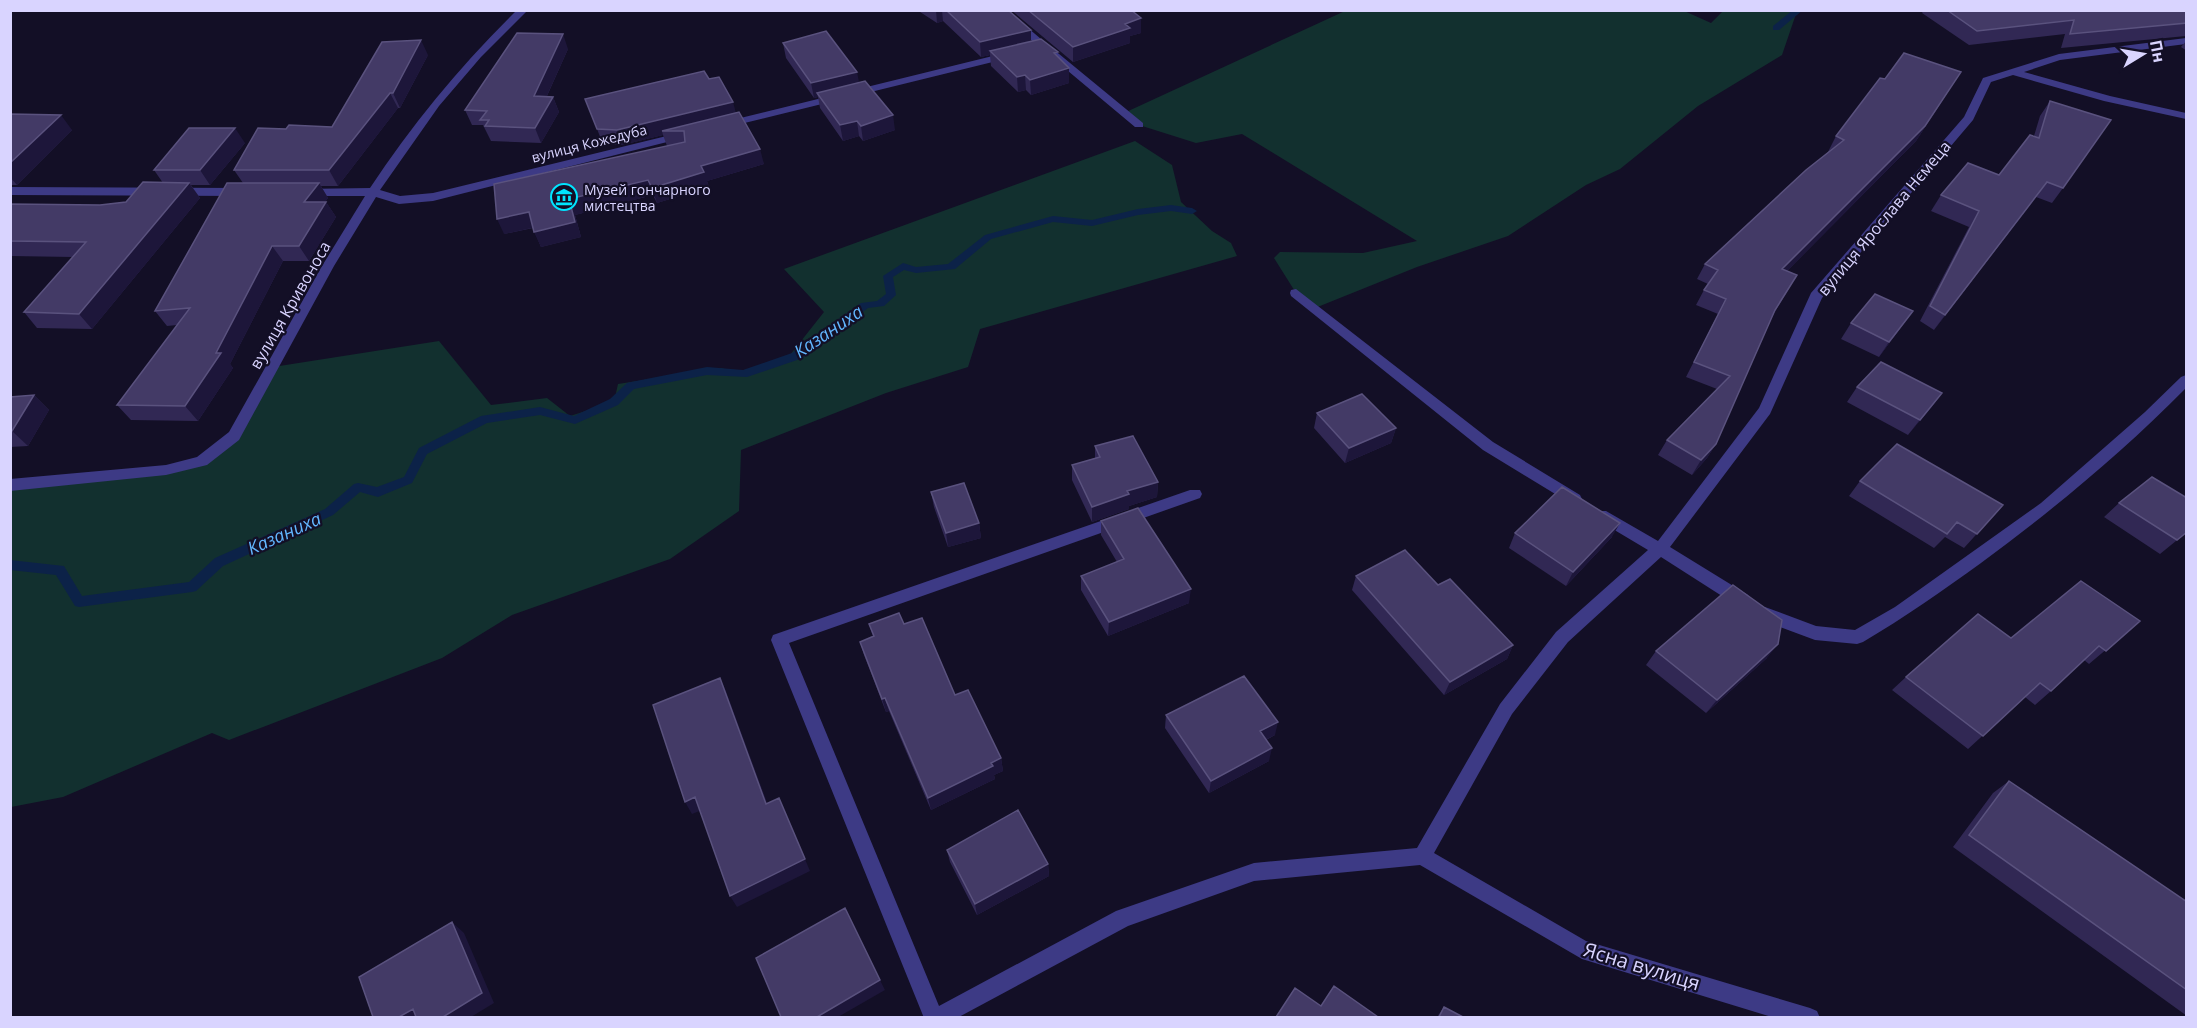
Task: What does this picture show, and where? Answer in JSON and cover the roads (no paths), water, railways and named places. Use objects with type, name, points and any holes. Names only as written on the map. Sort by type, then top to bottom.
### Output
[{"type":"street","name":"вулиця Кривоноса","points":[[10,485],[166,470],[202,461],[234,436],[373,192],[441,98],[487,42],[523,10]]},
{"type":"street","points":[[1000,10],[1032,50],[1139,125]]},
{"type":"street","name":"вулиця Ярослава Нємеца","points":[[1422,856],[1506,709],[1562,637],[1660,549],[1765,410],[1816,296],[1969,118],[1987,80],[2011,70],[2059,57],[2187,41]]},
{"type":"street","name":"вулиця Кожедуба","points":[[291,192],[373,192],[399,200],[433,196],[1032,50]]},
{"type":"street","points":[[2011,70],[2108,99],[2187,116]]},
{"type":"street","points":[[10,191],[256,192]]},
{"type":"street","points":[[1296,292],[1488,446],[1764,614],[1815,633],[1857,637],[1901,612],[2046,507],[2150,416],[2187,380]]},
{"type":"street","points":[[1195,494],[779,640],[935,1017],[1122,918],[1254,872],[1422,856]]},
{"type":"street","name":"Ясна вулиця","points":[[1422,856],[1582,949],[1810,1017]]},
{"type":"waterway","name":"Казаниха","points":[[1776,28],[1799,10]]},
{"type":"waterway","name":"Казаниха","points":[[10,565],[60,570],[79,602],[192,587],[219,562],[329,512],[358,487],[378,492],[408,480],[423,451],[485,419],[540,411],[575,420],[614,402],[631,386],[707,371],[743,374],[796,356],[865,305],[880,304],[891,295],[888,276],[903,266],[916,270],[951,267],[988,237],[1053,219],[1092,223],[1138,212],[1171,208],[1192,211]]},
{"type":"place","name":"Музей гончарного мистецтва","points":[[564,197]]}]
